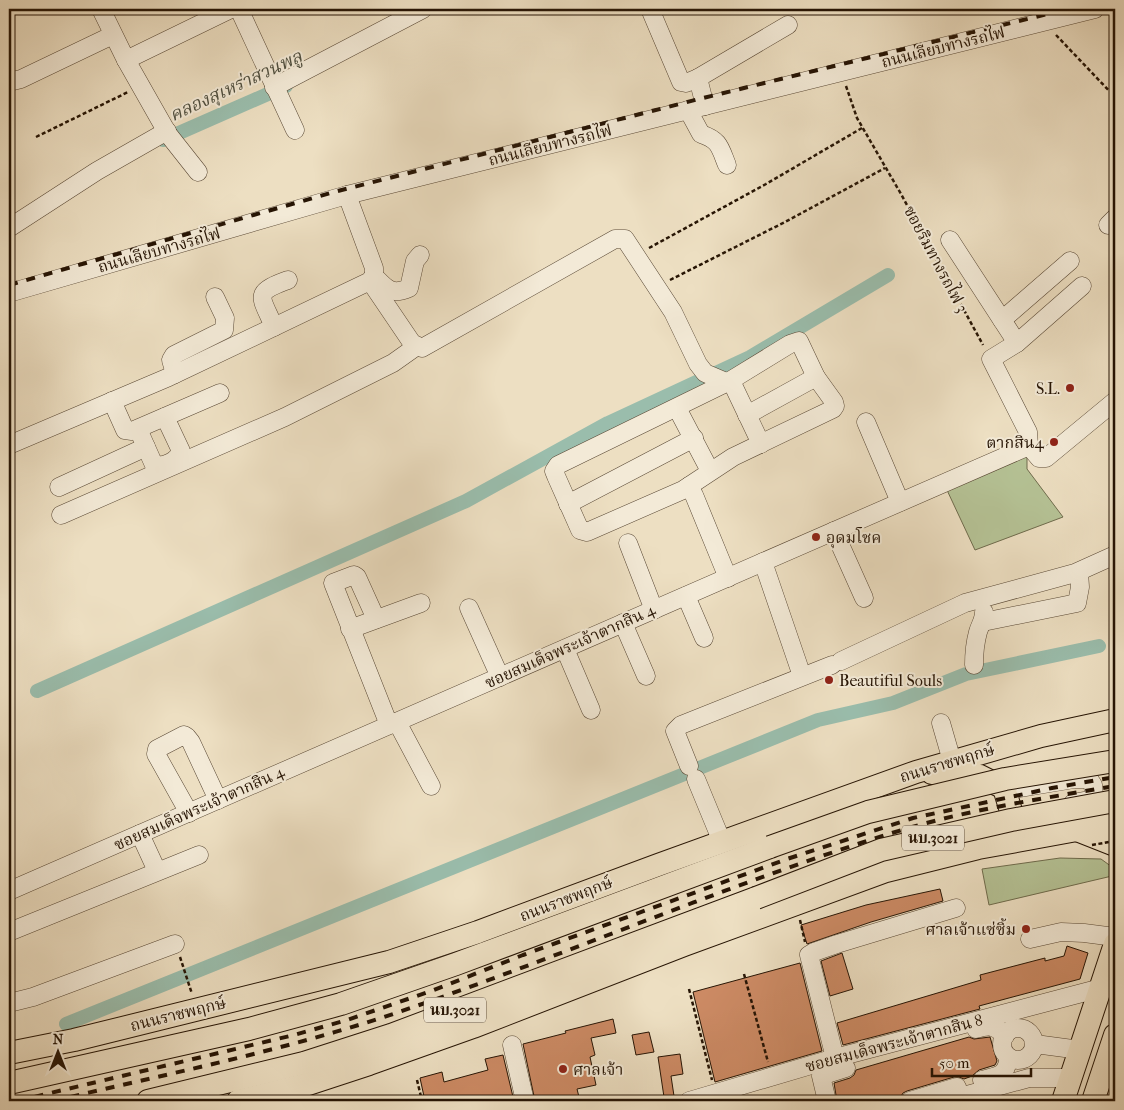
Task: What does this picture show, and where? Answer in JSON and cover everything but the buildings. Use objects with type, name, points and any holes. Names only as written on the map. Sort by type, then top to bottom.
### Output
[{"type":"main road","name":"ถนนราชพฤกษ์","points":[[10,1048],[74,1040],[334,977],[432,949],[916,772],[1041,736],[1115,720]]},
{"type":"main road","name":"ถนนราชพฤกษ์","points":[[9,1083],[249,1029],[341,1004],[456,964],[868,812],[1005,779],[1115,761]]},
{"type":"main road","points":[[916,772],[980,776],[1004,788],[1011,811],[1002,836],[978,848]]},
{"type":"main road","name":"นบ.3021","points":[[148,1101],[304,1063],[391,1034],[880,850],[1011,820],[1115,801]]},
{"type":"main road","name":"นบ.3021","points":[[246,1099],[308,1084],[395,1055],[473,1027],[684,945],[886,872],[978,848],[1115,823]]},
{"type":"main road","points":[[1074,829],[1115,845]]},
{"type":"main road","points":[[1063,1101],[1115,944]]},
{"type":"main road","points":[[34,1077],[334,977]]},
{"type":"main road","points":[[1093,1101],[1115,1035]]},
{"type":"main road","points":[[220,1101],[246,1099]]},
{"type":"street","points":[[101,9],[140,86],[169,135],[198,172]]},
{"type":"street","points":[[126,60],[231,9]]},
{"type":"street","points":[[239,9],[295,130]]},
{"type":"street","points":[[275,89],[402,13],[423,9]]},
{"type":"street","points":[[650,9],[681,82],[686,83],[698,78],[788,25]]},
{"type":"street","name":"ถนนเลียบทางรถไฟ","points":[[9,293],[347,195],[1095,9]]},
{"type":"street","points":[[9,82],[21,79],[114,35]]},
{"type":"street","points":[[698,78],[705,106]]},
{"type":"street","points":[[688,110],[701,134],[712,138],[718,143],[727,165]]},
{"type":"street","points":[[9,228],[97,171],[169,135]]},
{"type":"street","points":[[347,195],[374,268],[372,278],[412,344],[422,348],[615,239],[624,239],[673,312],[698,364],[716,377],[733,385],[760,444]]},
{"type":"street","points":[[950,240],[1017,343]]},
{"type":"street","points":[[372,278],[388,290],[399,292],[409,288],[415,262],[420,255]]},
{"type":"street","points":[[1002,320],[1070,261]]},
{"type":"street","points":[[9,445],[175,374],[372,278]]},
{"type":"street","points":[[274,327],[262,300],[263,293],[267,288],[288,280]]},
{"type":"street","points":[[1082,286],[1017,343],[991,359],[1028,432],[1029,446],[1039,458],[1046,458],[1115,401]]},
{"type":"street","points":[[175,374],[171,360],[174,355],[224,330],[225,318],[215,297]]},
{"type":"street","points":[[799,342],[816,378],[834,402],[835,406],[833,409],[733,457],[689,486],[587,532],[580,530],[554,471],[558,465],[676,408],[716,377],[790,344],[799,342]]},
{"type":"street","points":[[62,515],[285,417],[393,363],[416,346]]},
{"type":"street","points":[[747,415],[816,378]]},
{"type":"street","points":[[112,401],[125,430],[132,431],[220,393]]},
{"type":"street","points":[[676,408],[694,438],[710,471]]},
{"type":"street","points":[[138,429],[154,465],[167,464],[179,457],[181,451],[165,417]]},
{"type":"street","points":[[866,422],[900,502]]},
{"type":"street","points":[[568,504],[694,438]]},
{"type":"street","name":"ซอยสมเด็จพระเจ้าตากสิน 4","points":[[9,891],[1029,446]]},
{"type":"street","points":[[59,487],[146,447]]},
{"type":"street","points":[[689,486],[728,578]]},
{"type":"street","points":[[834,531],[864,598]]},
{"type":"street","points":[[628,543],[654,610]]},
{"type":"street","points":[[722,842],[675,731],[681,725],[836,663],[965,603],[1079,572],[1115,555]]},
{"type":"street","points":[[763,562],[802,676]]},
{"type":"street","points":[[983,622],[1077,603],[1080,587],[1079,572]]},
{"type":"street","points":[[376,619],[354,574],[336,580],[333,583],[350,630],[393,724],[431,786]]},
{"type":"street","points":[[686,596],[704,638]]},
{"type":"street","points":[[974,665],[974,649],[984,614],[980,599]]},
{"type":"street","points":[[350,630],[421,603]]},
{"type":"street","points":[[469,608],[500,677]]},
{"type":"street","points":[[624,623],[646,676]]},
{"type":"street","points":[[565,649],[591,710]]},
{"type":"street","points":[[941,723],[952,761]]},
{"type":"street","points":[[189,813],[156,754],[157,749],[184,735],[191,742],[218,800]]},
{"type":"street","points":[[1004,788],[1014,790],[1074,779],[1089,779],[1093,785],[1094,795],[1089,800],[1013,815],[1006,825]]},
{"type":"street","points":[[140,834],[157,871]]},
{"type":"street","points":[[9,932],[199,855]]},
{"type":"street","points":[[835,1058],[809,955],[837,944],[956,908]]},
{"type":"street","points":[[1030,939],[1061,932],[1115,937]]},
{"type":"street","points":[[9,1004],[33,997],[176,944]]},
{"type":"street","name":"ซอยสมเด็จพระเจ้าตากสิน 8","points":[[689,1101],[720,1096],[835,1058],[1101,988]]},
{"type":"street","points":[[828,1101],[821,1078],[825,1074],[986,1026],[997,1028],[1005,1036]]},
{"type":"street","points":[[1021,1028],[1030,1034],[1035,1044],[1032,1053],[1024,1060],[1019,1061],[1009,1058],[1002,1044],[1005,1036],[1011,1030],[1021,1028]]},
{"type":"street","points":[[1035,1044],[1080,1050]]},
{"type":"street","points":[[512,1045],[525,1101]]},
{"type":"street","points":[[910,1101],[999,1075],[1006,1070],[1009,1058]]},
{"type":"street","points":[[945,1101],[1029,1078],[1072,1078]]},
{"type":"path","points":[[1044,22],[1115,97]]},
{"type":"path","name":"ซอยริมทางรถไฟ 3","points":[[842,72],[862,128],[901,194],[991,359]]},
{"type":"path","points":[[36,137],[140,86]]},
{"type":"path","points":[[635,256],[766,184],[862,128]]},
{"type":"path","points":[[657,286],[786,222],[885,168]]},
{"type":"path","points":[[1092,845],[1115,841]]},
{"type":"path","points":[[799,916],[809,955]]},
{"type":"path","points":[[185,970],[192,996]]},
{"type":"path","points":[[744,974],[772,1078]]},
{"type":"path","points":[[689,989],[720,1096]]},
{"type":"path","points":[[416,1080],[422,1101]]},
{"type":"green space","points":[[1027,452],[1027,469],[1063,517],[975,550],[946,488]]},
{"type":"green space","points":[[1060,858],[1101,859],[1112,867],[1112,876],[989,905],[982,869]]},
{"type":"waterway","name":"คลองสุเหร่าสวนพลู","points":[[162,139],[286,86]]},
{"type":"waterway","points":[[37,691],[466,501],[608,423],[750,357],[888,275]]},
{"type":"waterway","points":[[66,1024],[818,720],[893,703],[966,674],[1099,646]]},
{"type":"railway","points":[[9,285],[334,192],[703,98],[1068,9]]},
{"type":"railway","points":[[17,1101],[294,1035],[347,1020],[434,990],[523,955],[787,859],[913,818],[1052,788],[1115,777]]},
{"type":"railway","points":[[53,1101],[267,1051],[393,1014],[766,876],[892,833],[975,811],[1115,786]]},
{"type":"place","name":"S.L.","points":[[1070,388]]},
{"type":"place","name":"ตากสิน4","points":[[1054,442]]},
{"type":"place","name":"อุดมโชค","points":[[816,537]]},
{"type":"place","name":"Beautiful Souls","points":[[829,680]]},
{"type":"place","name":"ศาลเจ้าแซ่ซิ้ม","points":[[1026,929]]},
{"type":"place","name":"ศาลเจ้า","points":[[563,1069]]}]
